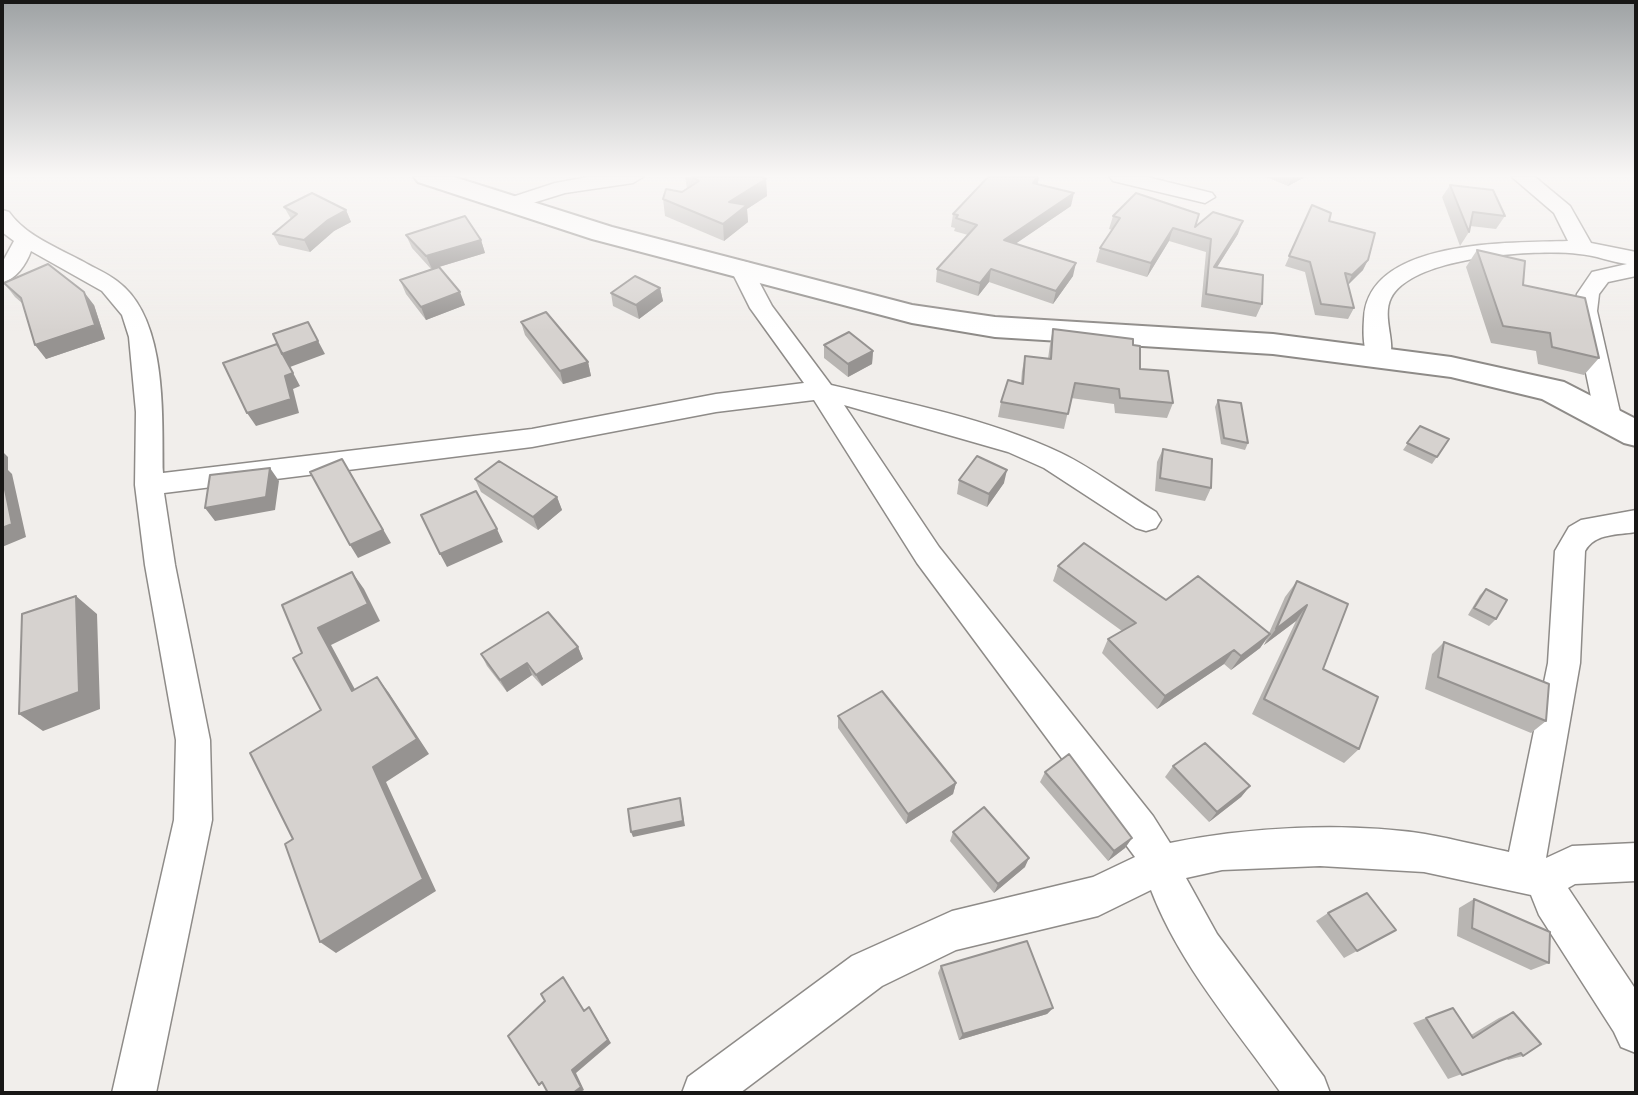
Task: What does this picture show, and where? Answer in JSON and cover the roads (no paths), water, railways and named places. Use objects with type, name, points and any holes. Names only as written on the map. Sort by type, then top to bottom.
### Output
[{"type":"street","points":[[10,228],[110,286],[133,313],[141,337],[149,412],[149,485],[160,565],[193,740],[193,820],[134,1093]]},
{"type":"street","points":[[585,228],[948,321],[1273,344],[1379,356],[1521,381],[1552,390],[1636,434]]},
{"type":"street","points":[[1574,228],[1600,277]]},
{"type":"street","points":[[2,276],[17,260],[25,239]]},
{"type":"street","points":[[1379,356],[1376,313],[1381,296],[1388,285],[1421,263],[1461,255],[1587,249],[1636,260]]},
{"type":"street","points":[[741,268],[762,308],[799,356],[928,555],[1038,701],[1140,829],[1161,864],[1176,903],[1203,948],[1308,1093]]},
{"type":"street","points":[[1609,421],[1586,312],[1588,294],[1600,277],[1636,269]]},
{"type":"street","points":[[149,485],[532,438],[736,400],[788,392],[821,391],[912,413],[1017,444],[1054,461],[1146,520]]},
{"type":"street","points":[[1636,521],[1591,528],[1579,535],[1570,551],[1564,663],[1534,875],[1631,1019],[1636,1032]]},
{"type":"street","points":[[704,1093],[867,971],[952,931],[1098,896],[1161,864],[1222,851],[1320,847],[1424,853],[1534,875],[1572,865],[1636,862]]}]
